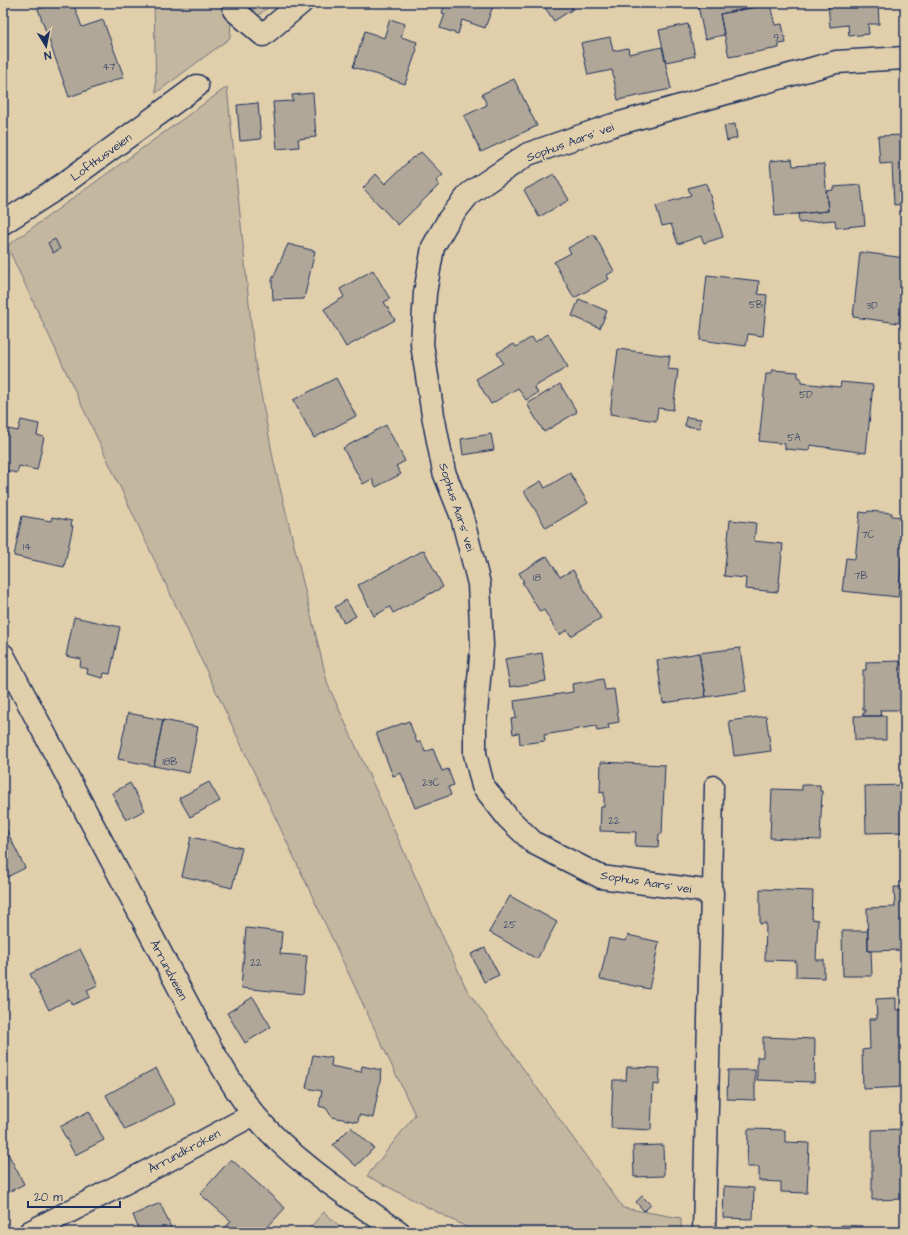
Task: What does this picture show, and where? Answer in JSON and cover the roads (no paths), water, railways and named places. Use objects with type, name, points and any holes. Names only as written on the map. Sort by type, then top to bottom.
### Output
[{"type":"street","points":[[233,3],[234,10],[263,36],[301,3]]},
{"type":"street","name":"Sophus Aars' vei","points":[[712,892],[601,877],[534,843],[508,818],[483,786],[474,754],[475,724],[482,646],[479,584],[462,517],[444,472],[422,344],[425,293],[433,247],[449,219],[470,193],[528,154],[613,126],[836,62],[905,58]]},
{"type":"street","name":"Lofthusveien","points":[[3,222],[62,185],[197,86]]},
{"type":"street","name":"Årrundveien","points":[[3,655],[212,1050],[233,1084],[254,1114],[281,1142],[329,1183],[399,1232]]},
{"type":"street","points":[[704,1232],[712,892]]},
{"type":"street","name":"Årrundkroken","points":[[30,1232],[254,1114]]},
{"type":"lane","points":[[712,892],[714,785]]}]
